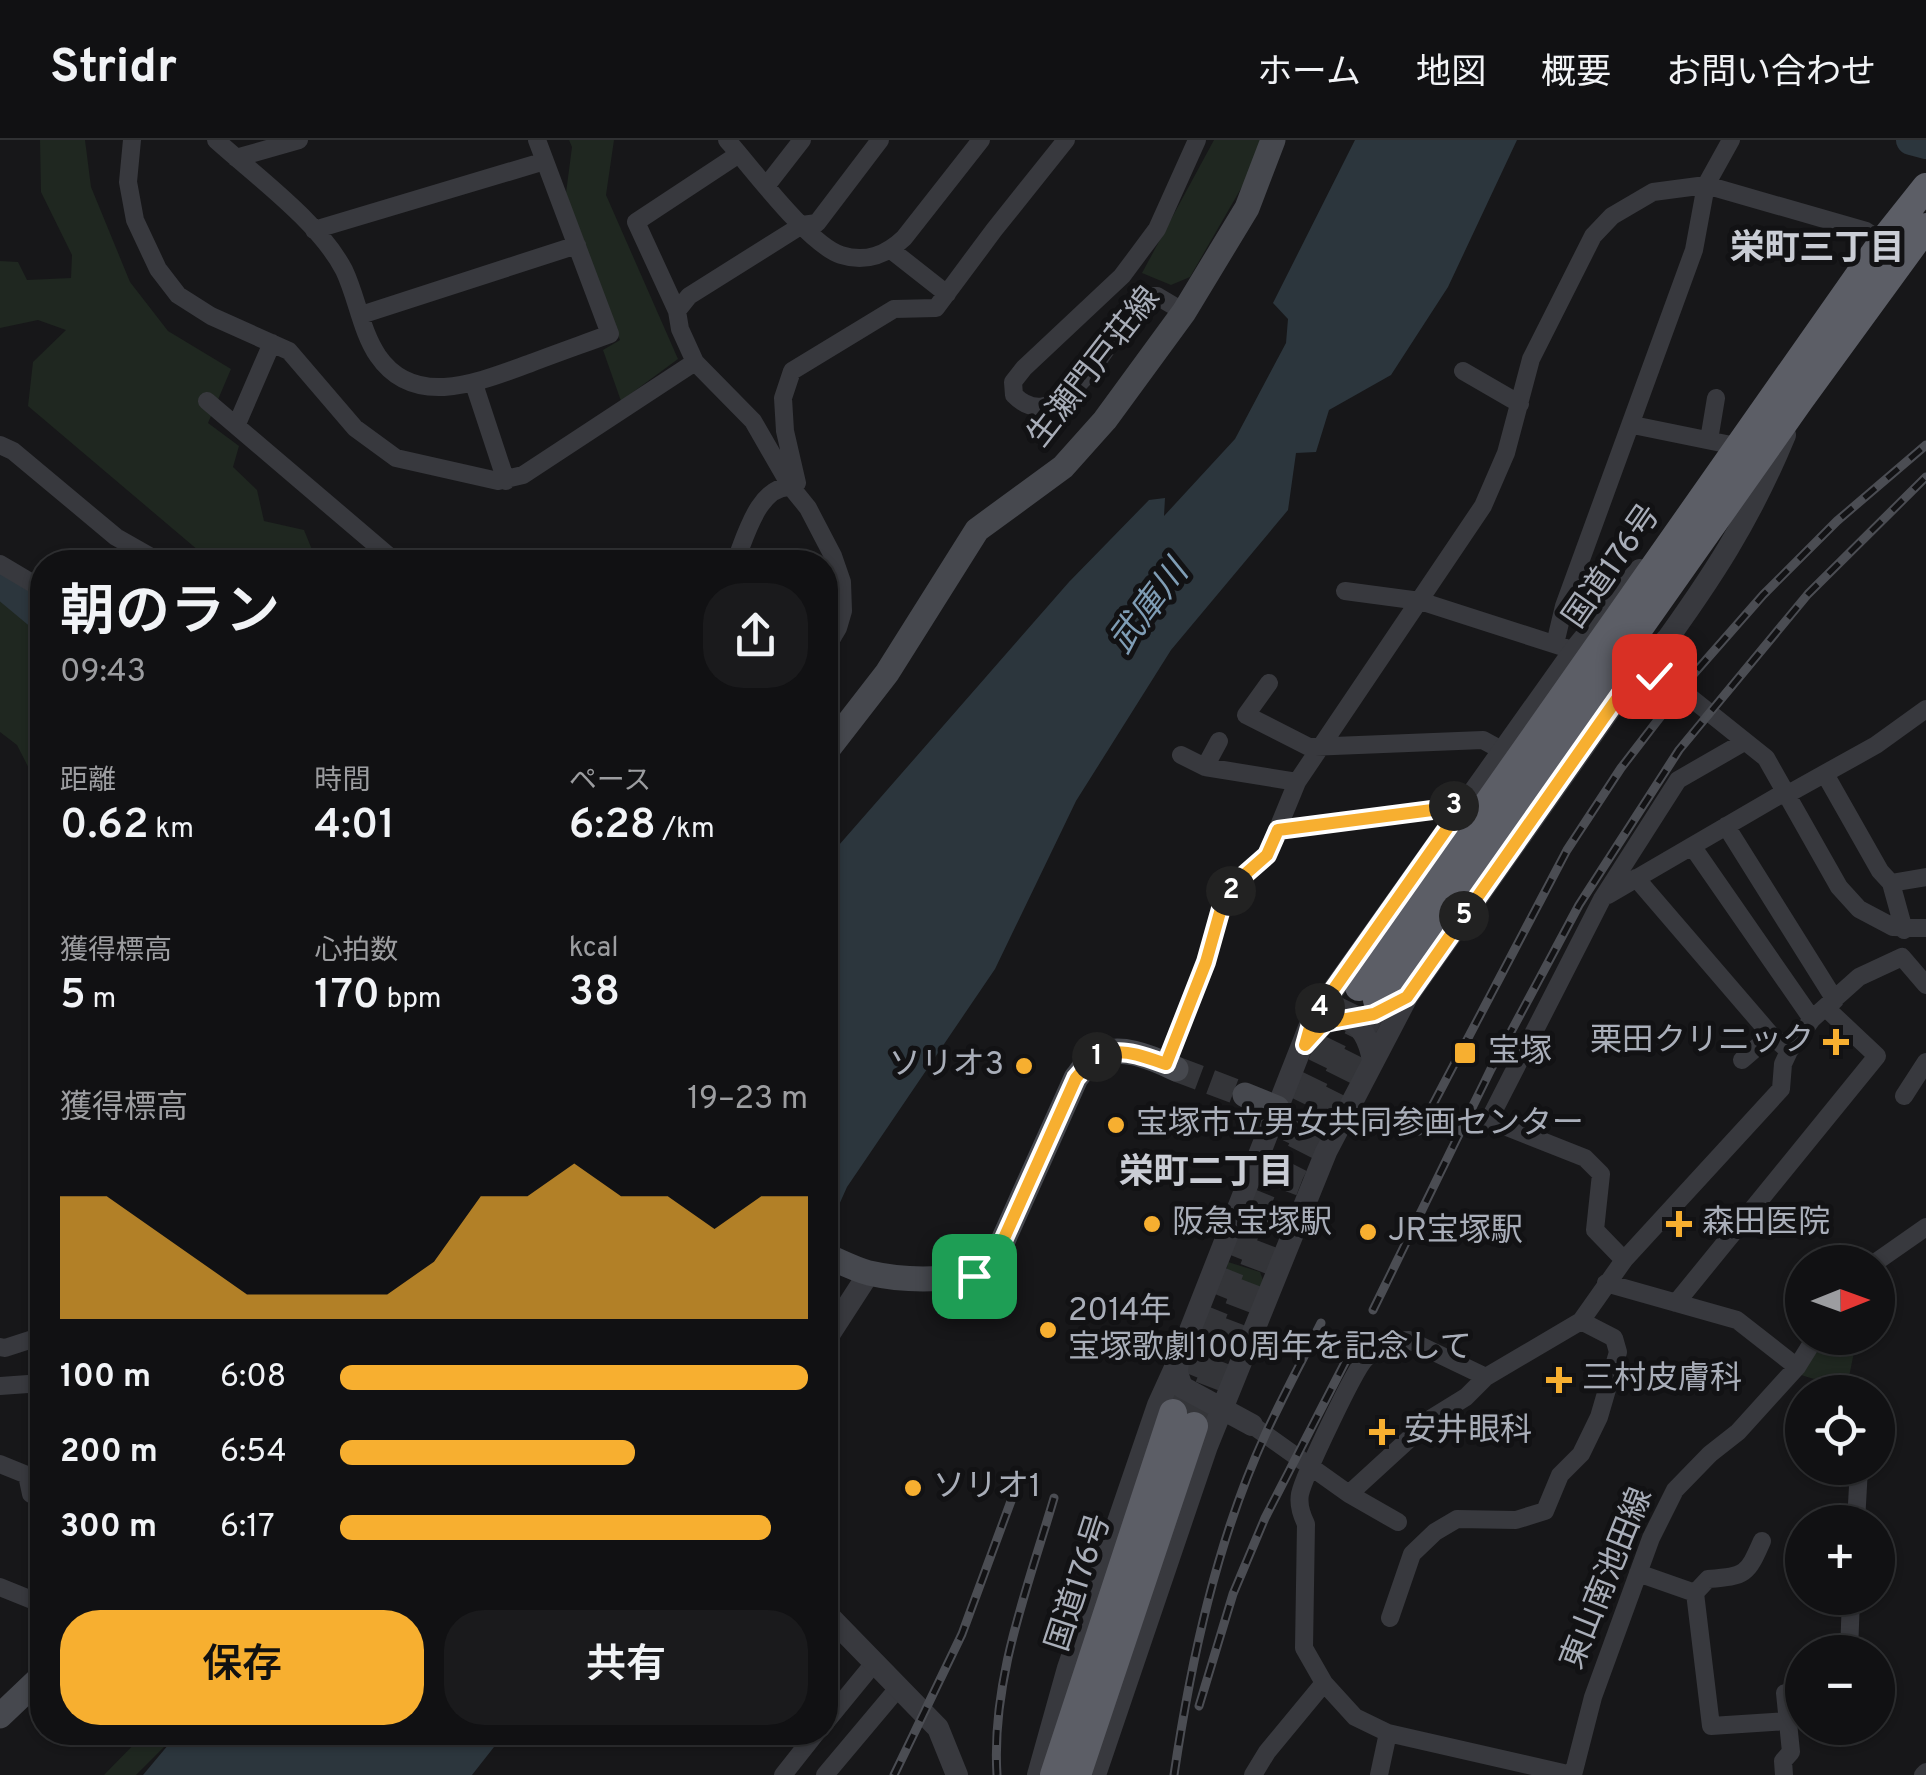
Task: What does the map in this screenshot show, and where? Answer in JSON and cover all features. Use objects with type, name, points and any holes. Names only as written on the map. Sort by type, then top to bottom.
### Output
[{"type":"highway","name":"国道176号","points":[[1926,187],[1893,248],[1800,400],[1368,994],[1741,447],[1893,248],[1926,227]]},
{"type":"highway","name":"国道176号","points":[[1054,1775],[1190,1419]]},
{"type":"highway","name":"国道176号","points":[[1077,1775],[1190,1419]]},
{"type":"main road","name":"生瀬門戸荘線","points":[[838,736],[888,673],[977,530],[1063,467],[1184,312],[1247,208],[1273,140]]},
{"type":"main road","points":[[838,1261],[860,1270],[948,1278],[974,1276],[992,1265],[1076,1078],[1091,1059],[1124,1051],[1171,1066]]},
{"type":"main road","points":[[1245,1096],[1277,1108]]},
{"type":"main road","points":[[0,1716],[30,1687]]},
{"type":"street","points":[[132,140],[128,182],[135,220],[158,269],[178,296],[211,316],[288,350],[355,428],[396,458],[429,468],[506,481],[538,466],[695,362]]},
{"type":"street","points":[[216,140],[314,230],[344,271],[374,352],[388,370],[408,382],[428,387],[474,384],[610,334],[538,140]]},
{"type":"street","points":[[236,158],[299,140]]},
{"type":"street","points":[[767,185],[802,140]]},
{"type":"street","points":[[678,311],[690,296],[802,225],[817,223],[880,140]]},
{"type":"street","points":[[829,550],[754,421],[695,362],[680,329],[678,311],[636,222],[733,147],[802,225],[837,254],[873,258],[891,250],[982,140]]},
{"type":"street","points":[[796,493],[783,398],[792,372],[894,309],[936,308],[1066,140]]},
{"type":"street","points":[[1184,312],[1157,296],[1144,296],[1100,360],[1050,406],[1036,410],[1014,396],[1013,382],[1024,368],[1122,276],[1157,228],[1197,140]]},
{"type":"street","points":[[1565,647],[1564,606],[1694,250],[1706,185],[1731,140]]},
{"type":"street","points":[[314,230],[545,161]]},
{"type":"street","points":[[1171,1066],[1222,905],[1234,884],[1267,855],[1298,782],[1483,506],[1506,453],[1531,360],[1593,236],[1612,216],[1653,192],[1682,185],[1706,185],[1866,230],[1893,248]]},
{"type":"street","points":[[361,315],[578,245]]},
{"type":"street","points":[[891,250],[946,294]]},
{"type":"street","points":[[236,424],[272,343]]},
{"type":"street","points":[[1463,372],[1520,404]]},
{"type":"street","points":[[474,384],[506,481]]},
{"type":"street","points":[[1708,440],[1716,398]]},
{"type":"street","points":[[1638,680],[1712,578],[1760,494],[1800,400]]},
{"type":"street","points":[[207,401],[382,550]]},
{"type":"street","points":[[1633,425],[1741,447]]},
{"type":"street","points":[[0,445],[13,450],[116,537],[139,550]]},
{"type":"street","points":[[740,550],[758,509],[776,489],[796,493]]},
{"type":"street","points":[[1038,1775],[1068,1668],[1158,1405],[1312,1020],[1503,751],[1565,647],[1696,510]]},
{"type":"street","points":[[0,564],[30,581]]},
{"type":"street","points":[[838,570],[843,611],[838,628]]},
{"type":"street","points":[[1345,590],[1420,601],[1565,647]]},
{"type":"street","points":[[1666,640],[1666,678]]},
{"type":"street","points":[[1190,1419],[1221,1410],[1235,1383],[1300,1212],[1407,997],[1626,686],[1638,680],[1666,678],[1766,758],[1839,887],[1859,909],[1898,928],[1926,928]]},
{"type":"street","points":[[1268,683],[1246,715],[1309,747],[1482,740],[1503,751]]},
{"type":"street","points":[[1602,899],[1778,796],[1876,745],[1926,709]]},
{"type":"street","points":[[1205,767],[1219,741]]},
{"type":"street","points":[[1624,1260],[1595,1230],[1601,1174],[1585,1158],[1489,1120],[1602,899],[1678,780],[1744,742]]},
{"type":"street","points":[[1181,754],[1205,767],[1298,782]]},
{"type":"street","points":[[1825,774],[1880,870],[1892,883],[1902,957],[1926,985]]},
{"type":"street","points":[[1278,830],[1463,806]]},
{"type":"street","points":[[1726,826],[1825,1009]]},
{"type":"street","points":[[1676,1303],[1877,1056],[1825,1009],[1692,846]]},
{"type":"street","points":[[1892,883],[1926,877]]},
{"type":"street","points":[[1636,878],[1770,1035],[1789,1051]]},
{"type":"street","points":[[1350,1494],[1432,1418],[1466,1397],[1486,1377],[1581,1321],[1624,1260],[1780,1088],[1789,1051],[1825,1009],[1859,977],[1902,957]]},
{"type":"street","points":[[1305,1045],[1325,1023],[1374,1014],[1407,997]]},
{"type":"street","points":[[1350,1019],[1370,1038],[1373,1061]]},
{"type":"street","points":[[1742,1060],[1770,1035]]},
{"type":"street","points":[[1904,1096],[1926,1062]]},
{"type":"street","points":[[1895,1251],[1921,1236]]},
{"type":"street","points":[[838,1315],[860,1270]]},
{"type":"street","points":[[1606,1282],[1737,1320],[1798,1367]]},
{"type":"street","points":[[1390,1618],[1412,1554],[1436,1532],[1457,1519],[1516,1520],[1545,1510],[1560,1475],[1581,1454],[1599,1416],[1618,1352],[1614,1338],[1581,1321]]},
{"type":"street","points":[[1486,1377],[1408,1340],[1396,1340],[1364,1360],[1310,1466],[1300,1495],[1300,1513],[1306,1524],[1304,1648],[1324,1683],[1355,1717],[1388,1734],[1572,1775]]},
{"type":"street","points":[[2,1352],[30,1341]]},
{"type":"street","name":"東山南池田線","points":[[1572,1775],[1593,1697],[1638,1573],[1676,1490],[1710,1454],[1738,1432],[1805,1355]]},
{"type":"street","points":[[1178,1362],[1190,1419]]},
{"type":"street","points":[[1095,1775],[1190,1419],[1214,1393],[1235,1383]]},
{"type":"street","points":[[1235,1383],[1236,1400],[1252,1426]]},
{"type":"street","points":[[0,1386],[30,1384]]},
{"type":"street","points":[[1190,1419],[1221,1410],[1252,1426],[1398,1522]]},
{"type":"street","points":[[1190,1419],[1218,1431],[1232,1424],[1252,1426]]},
{"type":"street","points":[[0,1464],[27,1474],[30,1486]]},
{"type":"street","points":[[1762,1541],[1748,1571],[1738,1577],[1708,1579],[1695,1593],[1710,1726],[1785,1721]]},
{"type":"street","points":[[1638,1573],[1695,1593]]},
{"type":"street","points":[[0,1586],[30,1599]]},
{"type":"street","points":[[838,1625],[938,1728],[958,1775]]},
{"type":"street","points":[[838,1707],[875,1662]]},
{"type":"street","points":[[1253,1775],[1324,1683]]},
{"type":"street","points":[[825,1775],[900,1688]]},
{"type":"street","points":[[1379,1775],[1388,1734]]},
{"type":"street","points":[[784,1775],[807,1745]]},
{"type":"street","points":[[1784,1775],[1783,1760],[1791,1752],[1790,1745]]},
{"type":"shaded area","points":[[40,140],[85,140],[91,187],[130,282],[168,331],[231,369],[208,423],[239,446],[233,467],[257,490],[264,521],[304,530],[312,550],[198,550],[28,406],[33,362],[66,330],[38,320],[0,328],[0,261],[18,262],[27,280],[71,278],[72,255],[41,192]]},
{"type":"shaded area","points":[[569,140],[614,140],[606,195],[678,359],[621,401],[603,350],[620,340],[566,193],[572,147]]},
{"type":"shaded area","points":[[1214,140],[1260,140],[1251,171],[1190,277],[1171,285],[1142,273]]},
{"type":"shaded area","points":[[0,594],[30,620],[30,770],[17,745],[0,732]]},
{"type":"shaded area","points":[[1228,1262],[1260,1272],[1260,1287],[1239,1286],[1226,1274]]},
{"type":"shaded area","points":[[1811,1355],[1853,1355],[1849,1375],[1799,1374]]},
{"type":"shaded area","points":[[133,1745],[166,1745],[136,1775],[104,1775]]},
{"type":"water","name":"武庫川","points":[[1355,140],[1517,140],[1448,287],[1391,375],[1329,410],[1316,452],[1296,453],[1288,510],[1171,650],[1076,801],[995,969],[847,1187],[838,1207],[838,846],[1069,582],[1149,500],[1165,498],[1164,516],[1235,439],[1286,343],[1288,319],[1273,303]]},
{"type":"water","points":[[168,1745],[496,1745],[472,1775],[143,1775]]},
{"type":"waterway","points":[[1911,140],[1926,144]]},
{"type":"waterway","points":[[0,582],[30,607]]},
{"type":"tunnel","points":[[1173,1413],[1271,1168],[1359,987]]},
{"type":"tunnel","points":[[1194,1426],[1290,1173],[1377,1000]]},
{"type":"tunnel","points":[[1176,1069],[1245,1095]]},
{"type":"railway","points":[[1419,1131],[1567,850],[1621,768],[1691,677],[1763,595],[1837,521],[1926,445]]},
{"type":"railway","points":[[1373,1310],[1491,1069],[1579,905],[1679,750],[1808,594],[1926,477]]},
{"type":"railway","points":[[1174,1775],[1198,1644],[1233,1515],[1266,1433],[1321,1323]]},
{"type":"railway","points":[[1199,1706],[1233,1594],[1265,1518],[1356,1341]]},
{"type":"railway","points":[[894,1775],[962,1634],[1018,1482]]},
{"type":"railway","points":[[997,1775],[1000,1704],[1013,1634],[1054,1498]]},
{"type":"place","name":"栗田クリニック","points":[[1836,1042]]},
{"type":"place","name":"宝塚","points":[[1465,1053]]},
{"type":"place","name":"ソリオ3","points":[[1024,1066]]},
{"type":"place","name":"宝塚市立男女共同参画センター","points":[[1116,1125]]},
{"type":"place","name":"阪急宝塚駅","points":[[1152,1224]]},
{"type":"place","name":"森田医院","points":[[1679,1224]]},
{"type":"place","name":"JR宝塚駅","points":[[1368,1232]]},
{"type":"place","name":"2014年 宝塚歌劇100周年を記念して","points":[[1048,1330]]},
{"type":"place","name":"三村皮膚科","points":[[1559,1380]]},
{"type":"place","name":"安井眼科","points":[[1382,1432]]},
{"type":"place","name":"ソリオ1","points":[[913,1488]]},
{"type":"district","name":"栄町三丁目","points":[[1817,250]]},
{"type":"district","name":"栄町二丁目","points":[[1206,1174]]},
{"type":"route","points":[[974,1276],[992,1265],[1076,1078],[1091,1059],[1124,1051],[1166,1064],[1206,962],[1222,905],[1234,884],[1267,855],[1278,830],[1463,806],[1312,1020],[1305,1045],[1325,1023],[1374,1014],[1407,997],[1626,686],[1654,676]]}]
